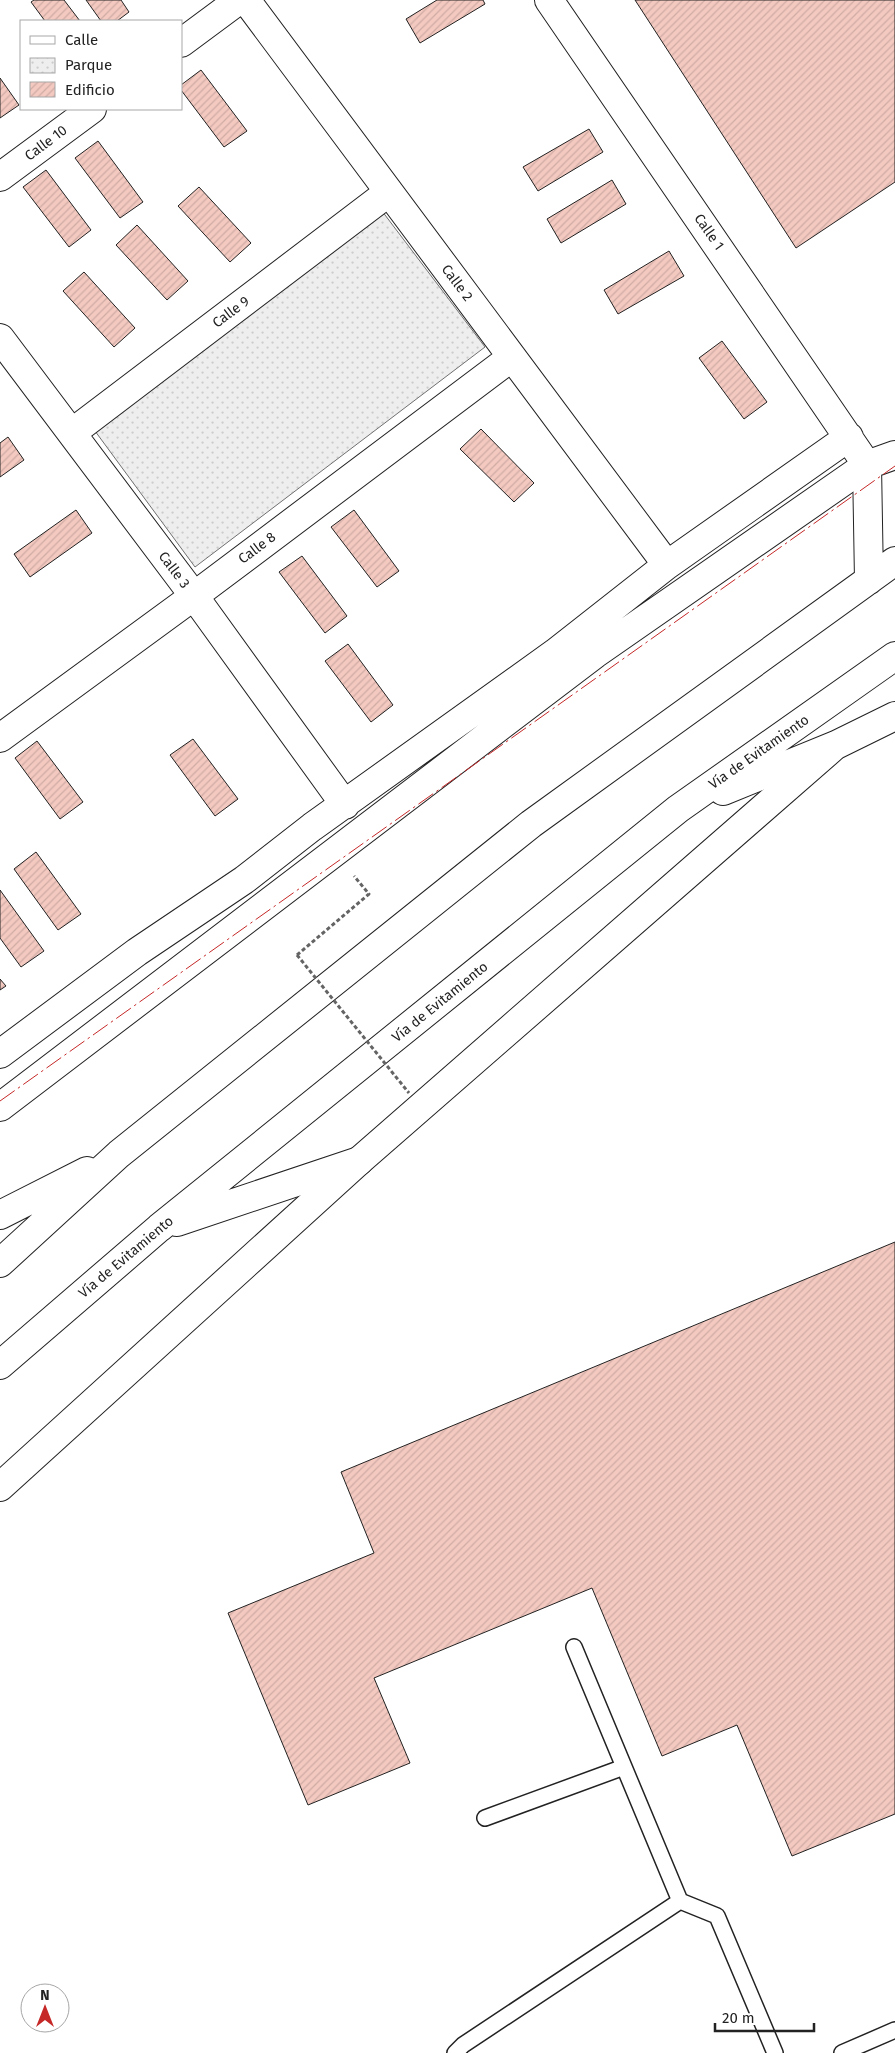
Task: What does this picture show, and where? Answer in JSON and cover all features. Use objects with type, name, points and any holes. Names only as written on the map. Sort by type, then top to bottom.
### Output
[{"type":"main road","points":[[182,42],[239,0]]},
{"type":"main road","name":"Calle 2","points":[[246,0],[667,565]]},
{"type":"main road","name":"Calle 1","points":[[549,0],[850,437],[867,465]]},
{"type":"main road","name":"Calle 10","points":[[0,177],[91,110]]},
{"type":"main road","name":"Calle 9","points":[[72,432],[390,192]]},
{"type":"main road","name":"Calle 3","points":[[0,338],[194,596],[345,804]]},
{"type":"main road","name":"Calle 8","points":[[0,738],[194,596],[512,357]]},
{"type":"main road","points":[[0,1054],[137,952],[244,880],[312,827],[555,653],[667,565],[850,437]]},
{"type":"main road","points":[[0,1107],[595,654],[867,465],[895,455]]},
{"type":"main road","points":[[867,465],[869,580]]},
{"type":"main road","points":[[0,1263],[119,1154],[531,824],[895,561]]},
{"type":"main road","name":"Vía de Evitamiento","points":[[0,1365],[159,1228],[678,809],[895,656]]},
{"type":"main road","points":[[678,809],[836,745],[895,716]]},
{"type":"main road","points":[[0,1487],[359,1161],[836,745]]},
{"type":"main road","points":[[0,1215],[119,1154]]},
{"type":"main road","points":[[159,1228],[359,1161]]},
{"type":"lane","points":[[574,1647],[680,1901],[716,1916],[775,2053]]},
{"type":"lane","points":[[485,1818],[624,1766]]},
{"type":"lane","points":[[455,2053],[464,2045],[680,1901]]},
{"type":"lane","points":[[842,2053],[895,2030]]},
{"type":"path","points":[[368,894],[297,955],[409,1093]]},
{"type":"green space","points":[[382,211],[485,347],[195,567],[95,431]]},
{"type":"building","points":[[34,0],[64,0],[79,20],[44,20],[31,2]]},
{"type":"building","points":[[86,0],[121,0],[129,12],[118,20],[100,20]]},
{"type":"building","points":[[437,0],[483,0],[485,4],[420,43],[406,19]]},
{"type":"building","points":[[635,0],[895,0],[895,182],[796,248]]},
{"type":"building","points":[[201,70],[247,131],[224,147],[182,91],[182,84]]},
{"type":"building","points":[[0,78],[19,105],[0,118]]},
{"type":"building","points":[[589,129],[603,152],[538,191],[523,167]]},
{"type":"building","points":[[98,141],[143,202],[120,218],[75,158]]},
{"type":"building","points":[[46,170],[91,230],[69,247],[23,187]]},
{"type":"building","points":[[612,180],[626,204],[561,243],[547,219]]},
{"type":"building","points":[[199,187],[251,243],[230,262],[178,206]]},
{"type":"building","points":[[137,225],[188,281],[167,300],[116,245]]},
{"type":"building","points":[[669,251],[684,276],[618,314],[604,290]]},
{"type":"building","points":[[84,272],[135,328],[114,347],[63,291]]},
{"type":"building","points":[[722,341],[767,402],[744,419],[699,358]]},
{"type":"building","points":[[481,429],[534,483],[514,502],[460,449]]},
{"type":"building","points":[[8,437],[24,460],[0,477],[0,443]]},
{"type":"building","points":[[76,510],[92,533],[30,577],[14,554]]},
{"type":"building","points":[[354,510],[399,571],[377,587],[331,527]]},
{"type":"building","points":[[302,556],[347,616],[325,633],[279,572]]},
{"type":"building","points":[[348,644],[393,705],[371,722],[325,661]]},
{"type":"building","points":[[193,739],[238,799],[215,816],[170,755]]},
{"type":"building","points":[[37,741],[83,802],[60,819],[15,758]]},
{"type":"building","points":[[36,852],[81,914],[58,930],[14,869]]},
{"type":"building","points":[[0,890],[44,951],[21,967],[0,938]]},
{"type":"building","points":[[0,979],[6,986],[0,990]]},
{"type":"building","points":[[895,1242],[895,1814],[792,1856],[737,1725],[662,1756],[592,1588],[374,1678],[410,1763],[308,1805],[228,1613],[374,1553],[341,1472]]},
{"type":"power","points":[[0,1101],[895,466]]}]
